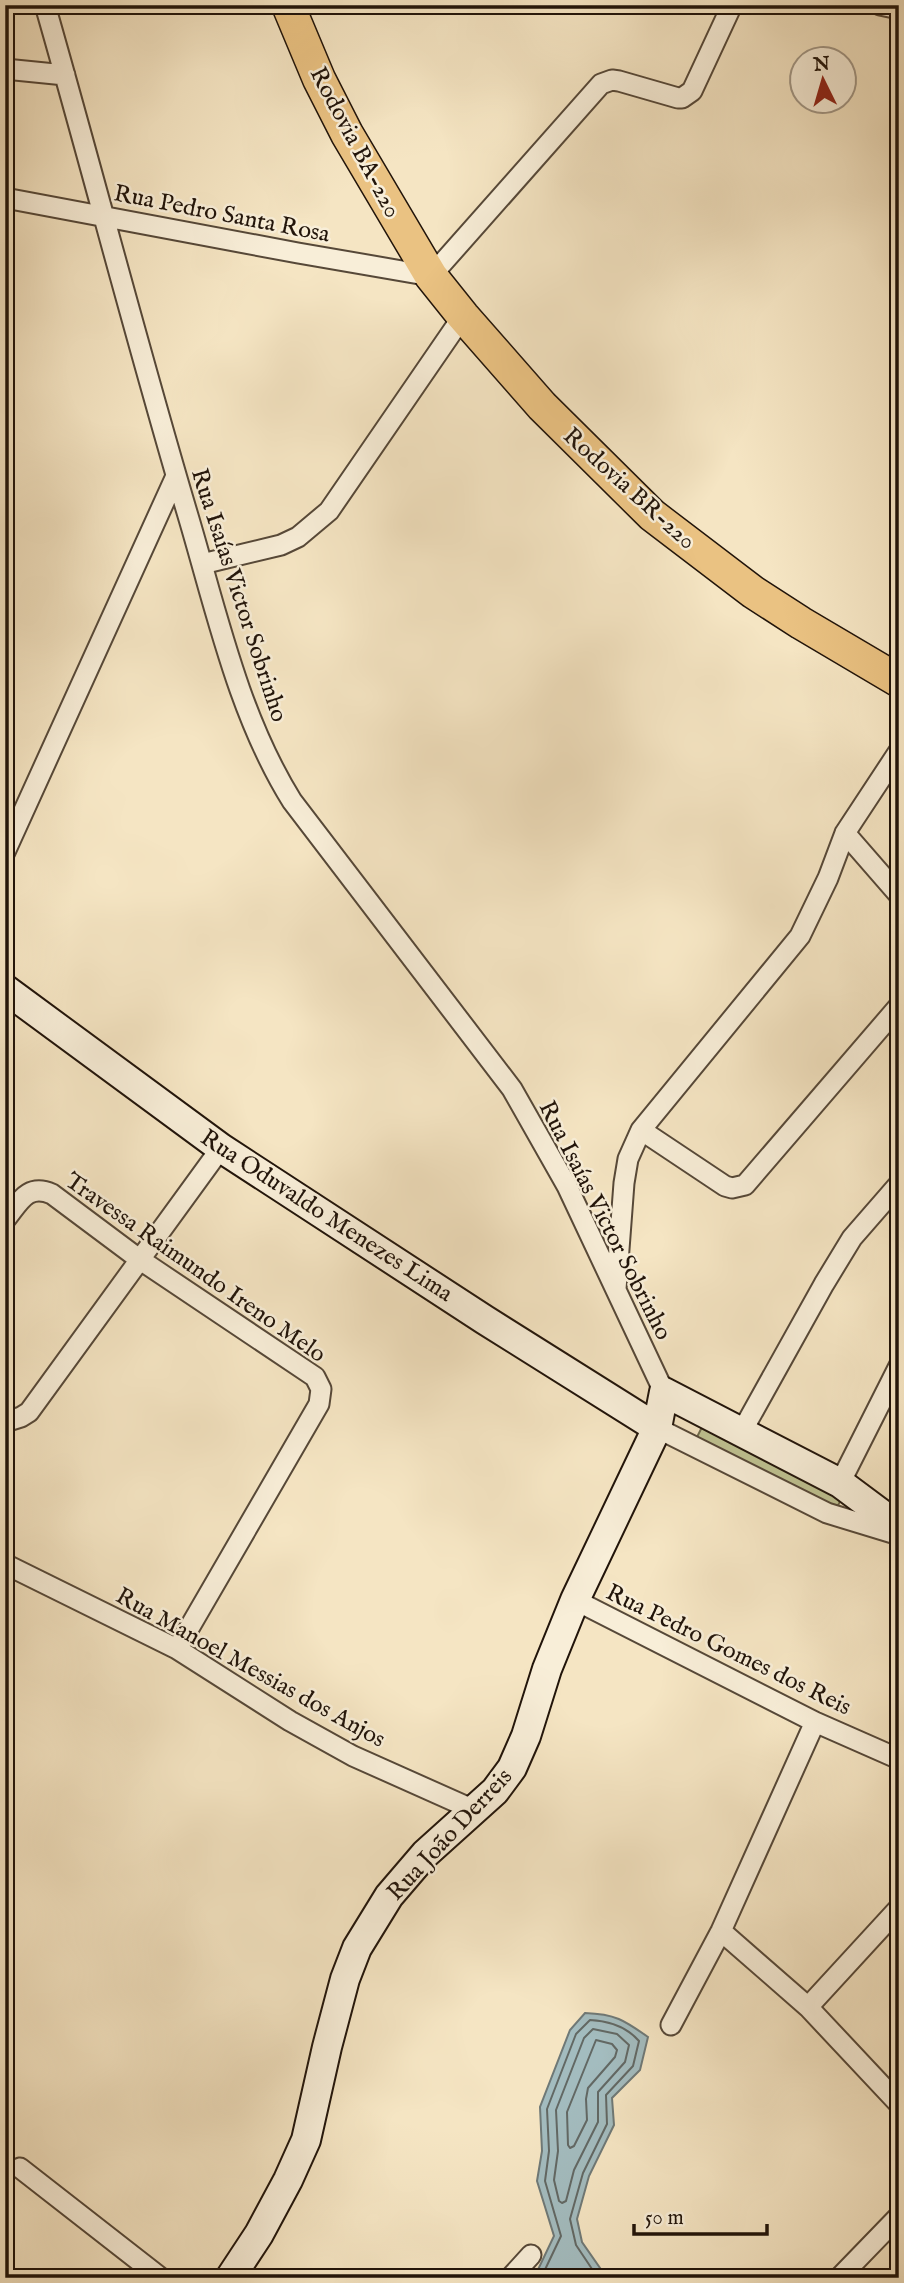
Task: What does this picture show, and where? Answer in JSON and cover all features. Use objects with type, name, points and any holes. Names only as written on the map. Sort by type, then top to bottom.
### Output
[{"type":"main road","name":"Rodovia BA-220","points":[[288,5],[346,134],[431,276]]},
{"type":"main road","name":"Rodovia BR-220","points":[[431,276],[566,432],[652,515],[753,592],[899,681]]},
{"type":"street","name":"Rua Isaías Victor Sobrinho","points":[[45,5],[202,564],[244,701],[275,773],[292,801],[512,1090],[567,1186],[664,1392]]},
{"type":"street","points":[[431,276],[601,84],[612,80],[619,81],[678,98],[692,92],[732,5]]},
{"type":"street","points":[[880,5],[899,9]]},
{"type":"street","points":[[5,69],[65,75]]},
{"type":"street","name":"Rua Pedro Santa Rosa","points":[[5,198],[431,276]]},
{"type":"street","points":[[202,564],[281,545],[298,537],[329,511],[463,316]]},
{"type":"street","points":[[5,852],[176,476]]},
{"type":"street","points":[[616,1290],[624,1183],[628,1158],[641,1130],[800,936],[828,878],[845,833],[899,751]]},
{"type":"street","points":[[845,833],[899,895]]},
{"type":"street","name":"Rua Oduvaldo Menezes Lima","points":[[5,989],[221,1148],[657,1428]]},
{"type":"street","points":[[641,1130],[725,1186],[738,1188],[748,1182],[899,1006]]},
{"type":"street","points":[[5,1422],[29,1412],[221,1148]]},
{"type":"street","points":[[741,1433],[852,1238],[899,1184]]},
{"type":"street","name":"Travessa Raimundo Ireno Melo","points":[[5,1220],[26,1194],[33,1190],[39,1189],[52,1194],[139,1259],[315,1377],[321,1389],[319,1404],[177,1649]]},
{"type":"street","points":[[840,1483],[899,1366]]},
{"type":"street","points":[[664,1392],[840,1483],[899,1527]]},
{"type":"street","name":"Rua João Derreis","points":[[230,2278],[265,2223],[306,2140],[345,1979],[357,1948],[389,1896],[425,1854],[495,1791],[512,1768],[575,1600],[657,1428],[664,1392]]},
{"type":"street","points":[[657,1428],[827,1513],[899,1535]]},
{"type":"street","name":"Rua Manoel Messias dos Anjos","points":[[5,1564],[177,1649],[290,1721],[353,1756],[474,1810]]},
{"type":"street","name":"Rua Pedro Gomes dos Reis","points":[[575,1600],[815,1722],[899,1759]]},
{"type":"street","points":[[671,2025],[721,1931],[815,1722]]},
{"type":"street","points":[[808,2007],[899,1908]]},
{"type":"street","points":[[721,1931],[808,2007],[899,2104]]},
{"type":"street","points":[[20,2168],[161,2278]]},
{"type":"street","points":[[839,2278],[899,2216]]},
{"type":"street","points":[[510,2278],[531,2255]]},
{"type":"green space","points":[[702,1427],[842,1498],[836,1509],[696,1439]]},
{"type":"water","points":[[585,2013],[619,2019],[648,2037],[640,2070],[612,2098],[614,2125],[589,2176],[577,2219],[582,2242],[607,2278],[534,2278],[554,2236],[537,2181],[542,2151],[540,2107],[570,2030]]}]
